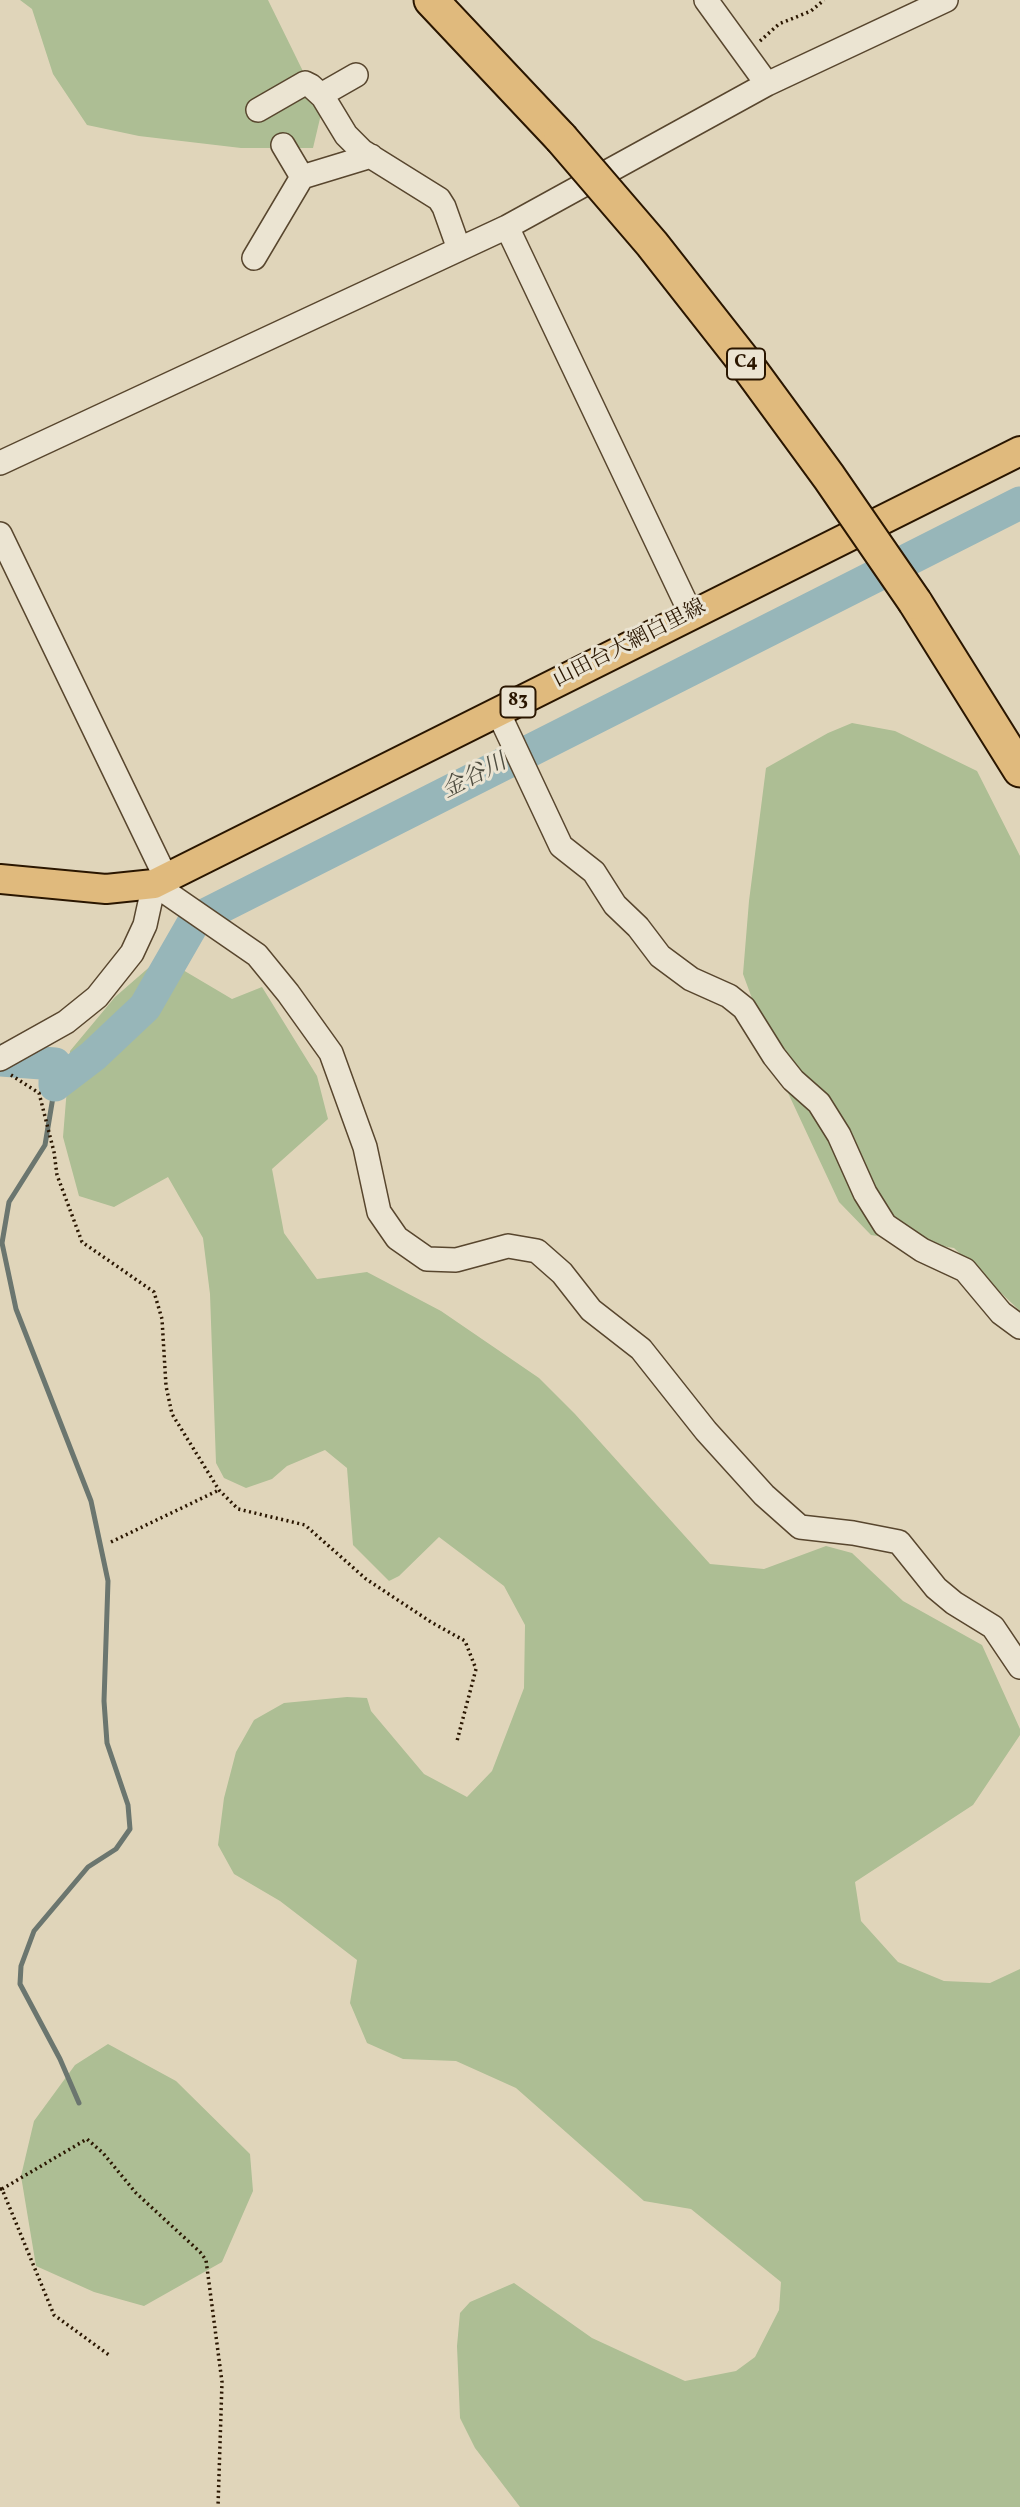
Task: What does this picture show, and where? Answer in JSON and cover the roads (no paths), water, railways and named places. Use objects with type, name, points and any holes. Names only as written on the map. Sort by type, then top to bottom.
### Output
[{"type":"highway","name":"C4","points":[[431,0],[561,138],[652,244],[747,365],[829,477],[915,602],[1020,770]]},
{"type":"main road","name":"山田台大網白里線","points":[[0,879],[106,889],[160,881],[1020,451]]},
{"type":"street","points":[[706,0],[767,84]]},
{"type":"street","points":[[0,463],[507,227],[767,84],[946,0]]},
{"type":"street","points":[[321,95],[356,75]]},
{"type":"street","points":[[258,110],[305,83],[321,95],[346,135],[371,156],[439,199],[459,249]]},
{"type":"street","points":[[283,145],[302,177]]},
{"type":"street","points":[[254,258],[302,177],[371,156]]},
{"type":"street","points":[[507,227],[691,614]]},
{"type":"street","points":[[0,534],[160,881],[257,955],[331,1053],[365,1147],[379,1212],[397,1238],[427,1259],[456,1260],[508,1246],[537,1251],[562,1273],[591,1310],[641,1349],[764,1495],[800,1527],[853,1532],[899,1542],[936,1588],[954,1603],[993,1627],[1020,1667]]},
{"type":"street","points":[[498,712],[561,846],[594,872],[615,905],[638,927],[660,956],[691,979],[729,996],[744,1008],[774,1056],[793,1080],[819,1103],[839,1135],[865,1193],[885,1225],[922,1250],[965,1270],[1001,1313],[1020,1327]]},
{"type":"street","points":[[5,1067],[97,998],[132,953],[160,881]]},
{"type":"waterway","name":"金谷川","points":[[55,1085],[93,1056],[145,1007],[195,920],[1020,503]]},
{"type":"waterway","name":"金谷川","points":[[0,1060],[55,1064],[55,1085]]},
{"type":"waterway","points":[[55,1085],[45,1145],[9,1202],[2,1243],[16,1309],[91,1501],[108,1581],[104,1701],[107,1743],[128,1805],[130,1829],[116,1849],[88,1867],[34,1931],[21,1966],[20,1984],[60,2059],[79,2103]]}]
